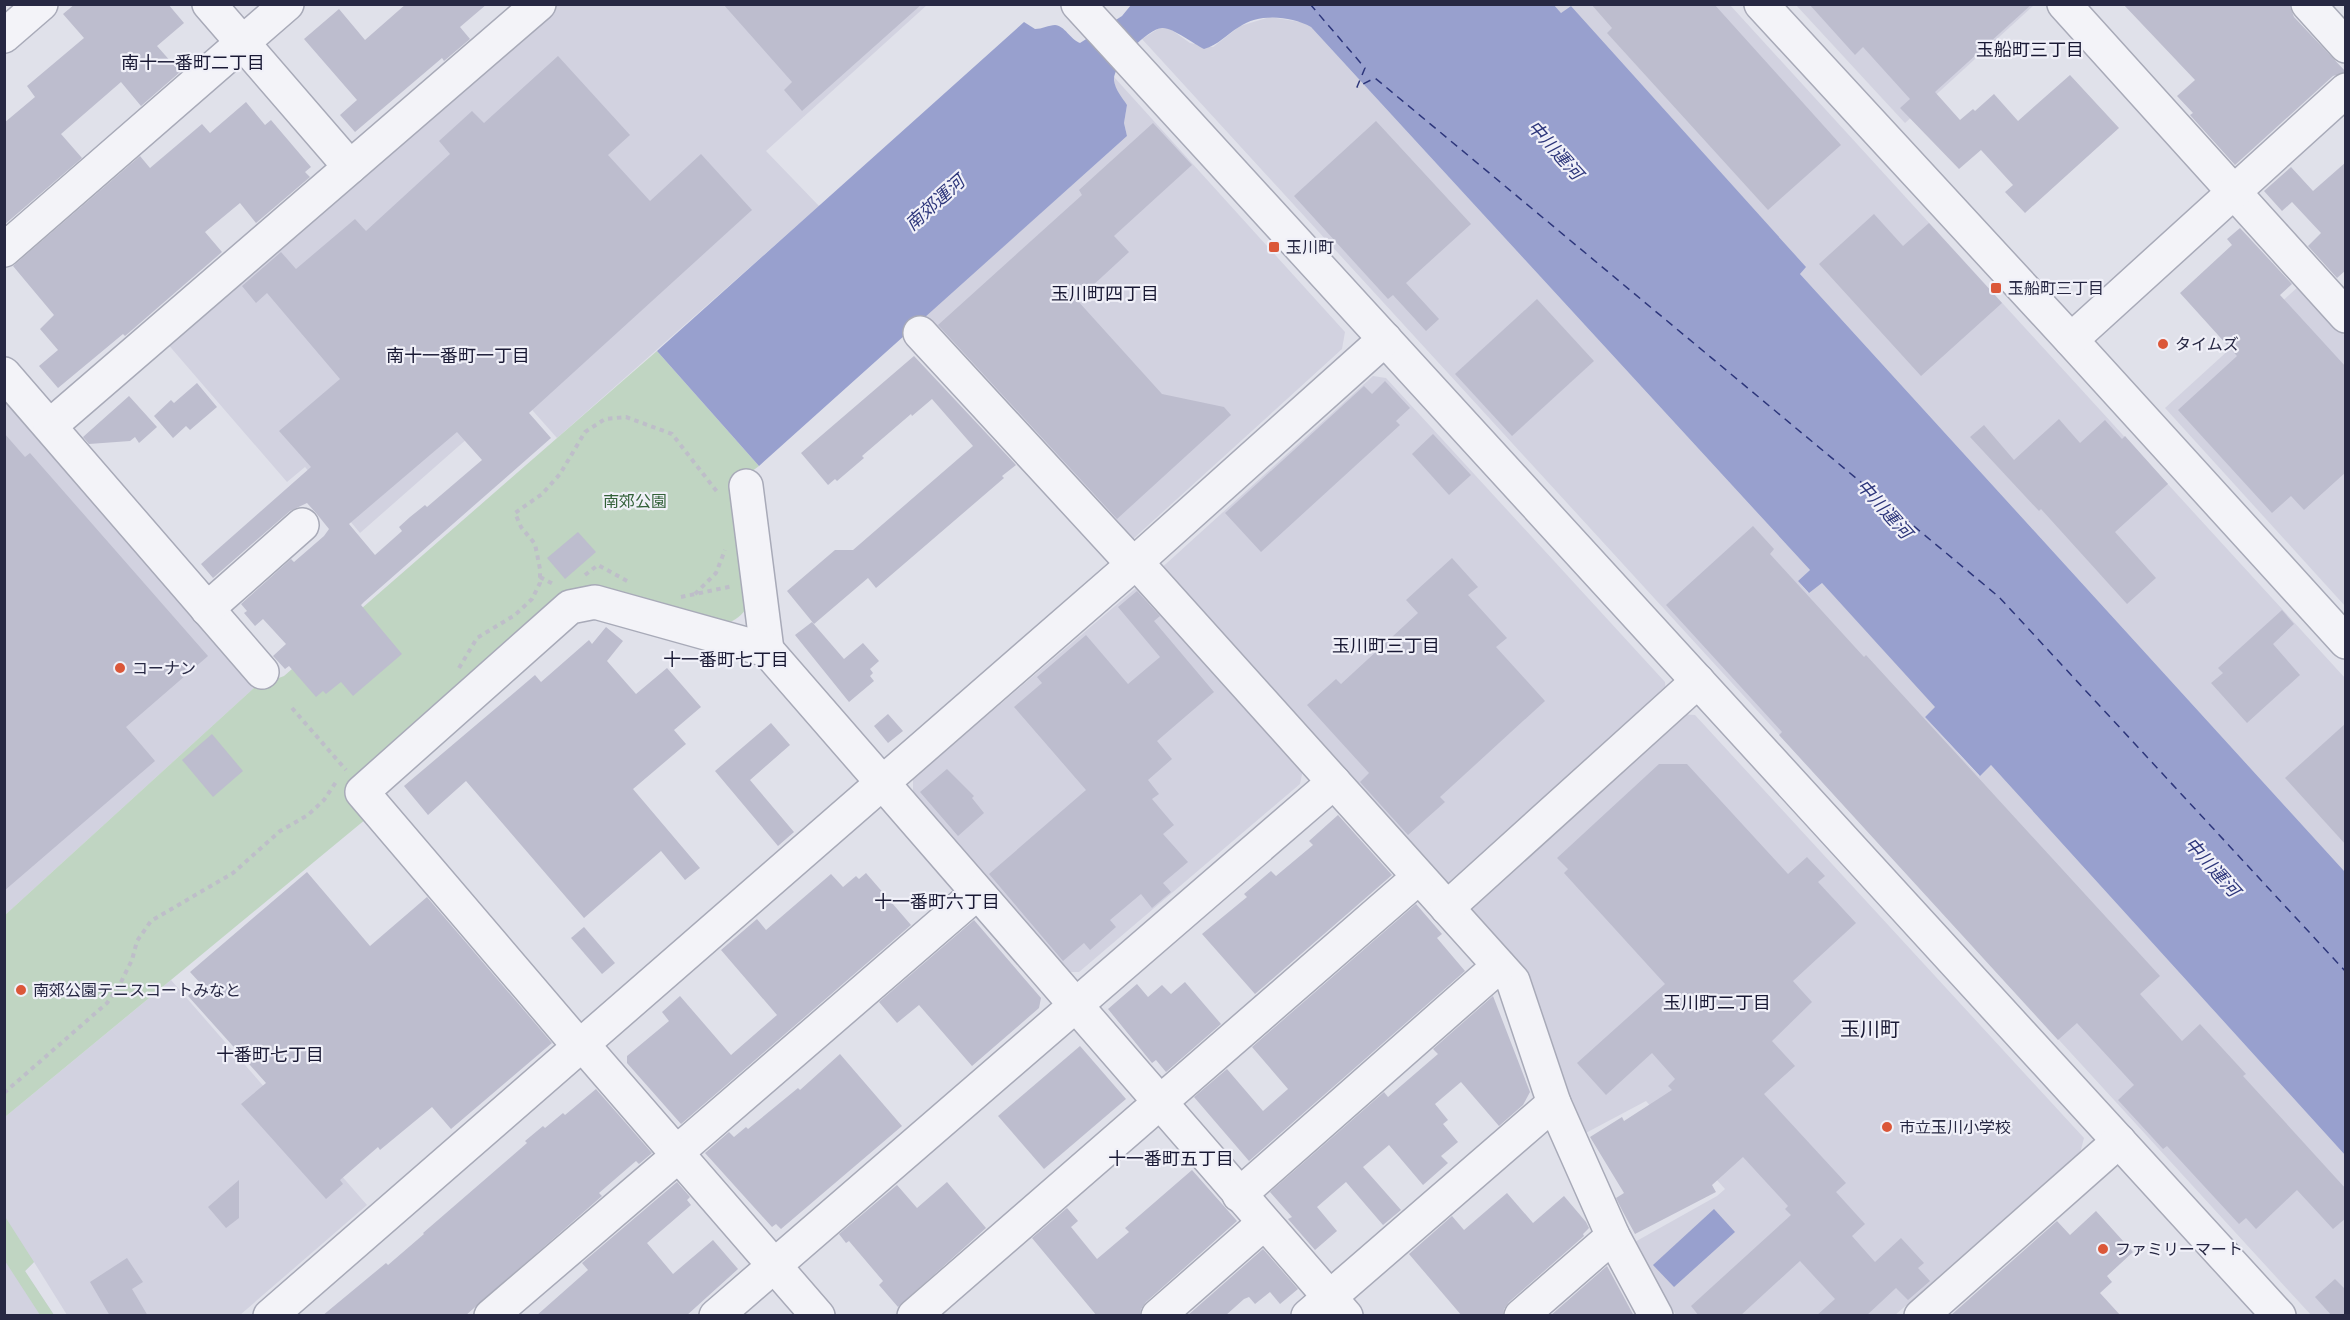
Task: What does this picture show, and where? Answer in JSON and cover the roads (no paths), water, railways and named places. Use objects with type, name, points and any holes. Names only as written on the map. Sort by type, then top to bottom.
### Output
[{"type":"street","points":[[4,36],[40,4]]},
{"type":"street","points":[[209,4],[350,167]]},
{"type":"street","points":[[4,250],[287,4]]},
{"type":"street","points":[[50,426],[539,4]]},
{"type":"street","points":[[1761,4],[2346,642]]},
{"type":"street","points":[[2064,4],[2346,316]]},
{"type":"street","points":[[2308,4],[2346,46]]},
{"type":"street","points":[[1084,10],[2279,1316]]},
{"type":"street","points":[[2070,340],[2346,90]]},
{"type":"street","points":[[920,333],[1134,563],[1513,981],[1554,1103],[1613,1236],[1656,1316]]},
{"type":"street","points":[[282,1312],[581,1045],[1134,563],[1384,339]]},
{"type":"street","points":[[4,374],[262,672]]},
{"type":"street","points":[[733,493],[758,580],[767,650],[1264,1223],[1327,1310],[1554,1103]]},
{"type":"street","points":[[207,609],[302,525]]},
{"type":"street","points":[[767,650],[595,602],[570,608],[353,780],[818,1316]]},
{"type":"street","points":[[1446,908],[1698,681]]},
{"type":"street","points":[[716,1316],[1334,782]]},
{"type":"street","points":[[914,1316],[1419,877]]},
{"type":"street","points":[[492,1316],[976,893]]},
{"type":"street","points":[[1239,1195],[1498,966]]},
{"type":"street","points":[[1921,1316],[2119,1141]]},
{"type":"street","points":[[1158,1316],[1264,1223]]},
{"type":"street","points":[[1521,1316],[1613,1236]]},
{"type":"water","points":[[1553,4],[1561,13],[1571,6],[1806,267],[1800,274],[2345,872],[2345,1155],[1991,765],[1980,776],[1925,717],[1935,707],[1822,583],[1809,593],[1798,581],[1810,570],[1311,27],[1303,23],[1285,18],[1256,20],[1239,27],[1204,49],[1166,28],[1148,34],[1125,57],[1115,74],[1116,87],[1127,105],[1124,123],[1127,136],[759,466],[657,351],[1024,22],[1035,29],[1058,26],[1080,43],[1122,16],[1131,5]]},
{"type":"water","points":[[1714,1209],[1735,1232],[1674,1287],[1653,1265]]},
{"type":"place","name":"玉川町","points":[[1274,247]]},
{"type":"place","name":"玉船町三丁目","points":[[1996,288]]},
{"type":"place","name":"タイムズ","points":[[2163,344]]},
{"type":"place","name":"コーナン","points":[[120,668]]},
{"type":"place","name":"南郊公園テニスコートみなと","points":[[21,990]]},
{"type":"place","name":"市立玉川小学校","points":[[1887,1127]]},
{"type":"place","name":"ファミリーマート","points":[[2103,1249]]},
{"type":"district","name":"玉船町三丁目","points":[[2030,50]]},
{"type":"district","name":"南十一番町二丁目","points":[[193,63]]},
{"type":"district","name":"玉川町四丁目","points":[[1105,294]]},
{"type":"district","name":"南十一番町一丁目","points":[[458,356]]},
{"type":"district","name":"玉川町三丁目","points":[[1386,646]]},
{"type":"district","name":"十一番町七丁目","points":[[726,660]]},
{"type":"district","name":"十一番町六丁目","points":[[937,902]]},
{"type":"district","name":"玉川町二丁目","points":[[1717,1003]]},
{"type":"district","name":"玉川町","points":[[1870,1029]]},
{"type":"district","name":"十番町七丁目","points":[[270,1055]]},
{"type":"district","name":"十一番町五丁目","points":[[1171,1159]]},
{"type":"water label","name":"中川運河","points":[[1555,150]]},
{"type":"water label","name":"南郊運河","points":[[935,203]]},
{"type":"water label","name":"中川運河","points":[[1884,509]]},
{"type":"water label","name":"中川運河","points":[[2212,867]]},
{"type":"park label","name":"南郊公園","points":[[635,501]]}]
